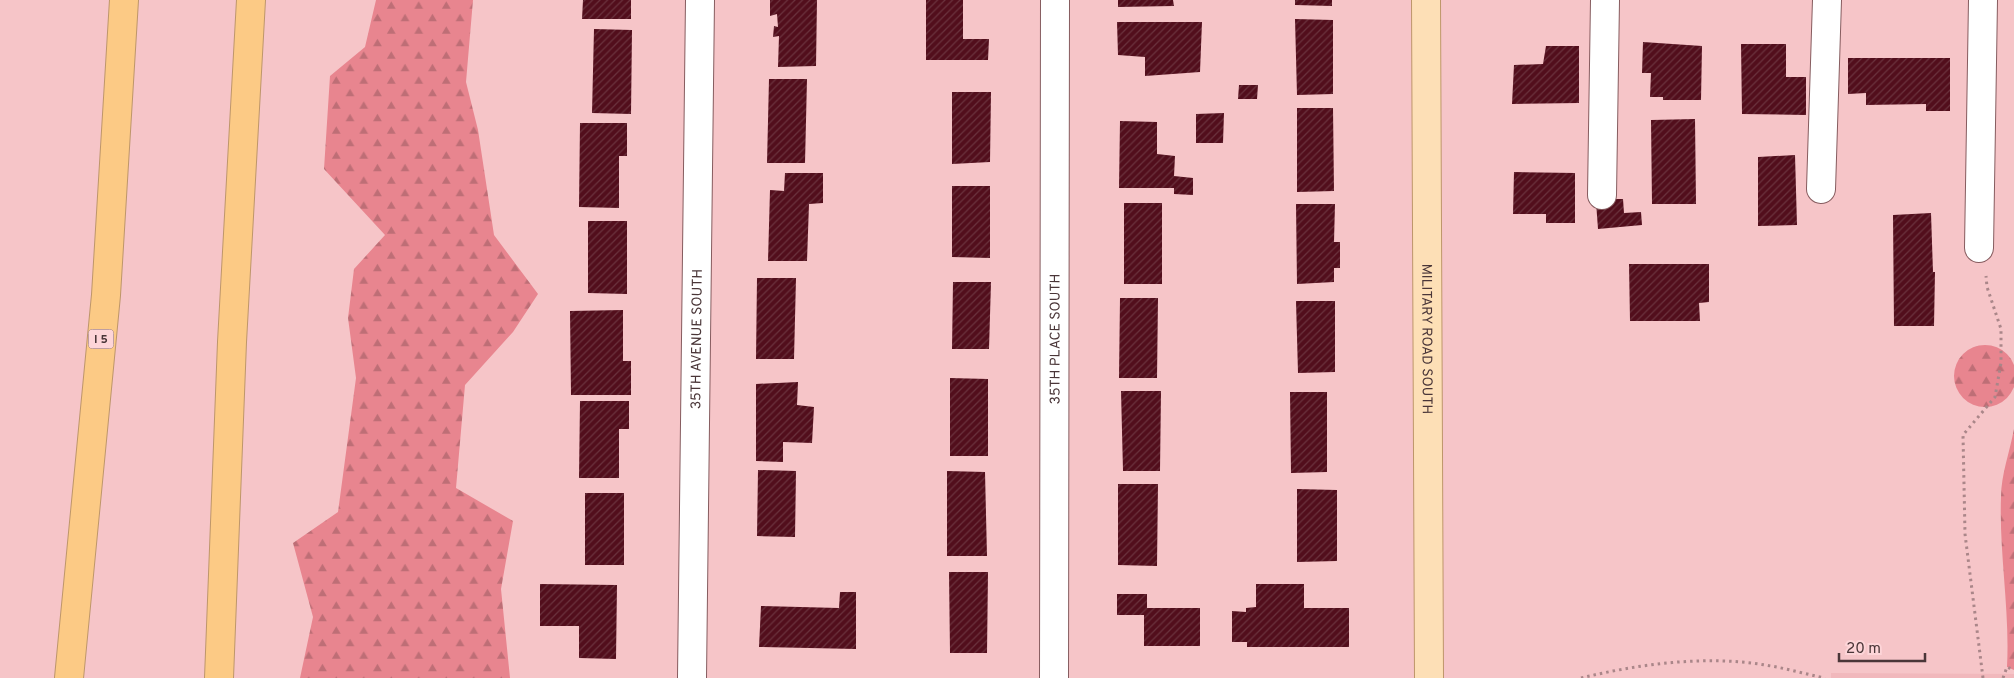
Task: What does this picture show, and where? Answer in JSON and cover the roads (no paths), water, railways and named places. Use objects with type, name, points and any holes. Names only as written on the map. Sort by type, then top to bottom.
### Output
[{"type":"highway","name":"I 5","points":[[69,678],[106,295],[124,0]]},
{"type":"highway","points":[[219,678],[232,342],[251,0]]},
{"type":"main road","name":"MILITARY ROAD SOUTH","points":[[1426,0],[1429,678]]},
{"type":"street","name":"35TH AVENUE SOUTH","points":[[692,678],[700,0]]},
{"type":"street","name":"35TH PLACE SOUTH","points":[[1054,678],[1055,0]]},
{"type":"street","points":[[1602,195],[1605,0]]},
{"type":"street","points":[[1821,189],[1826,0]]},
{"type":"street","points":[[1979,248],[1983,0]]}]
